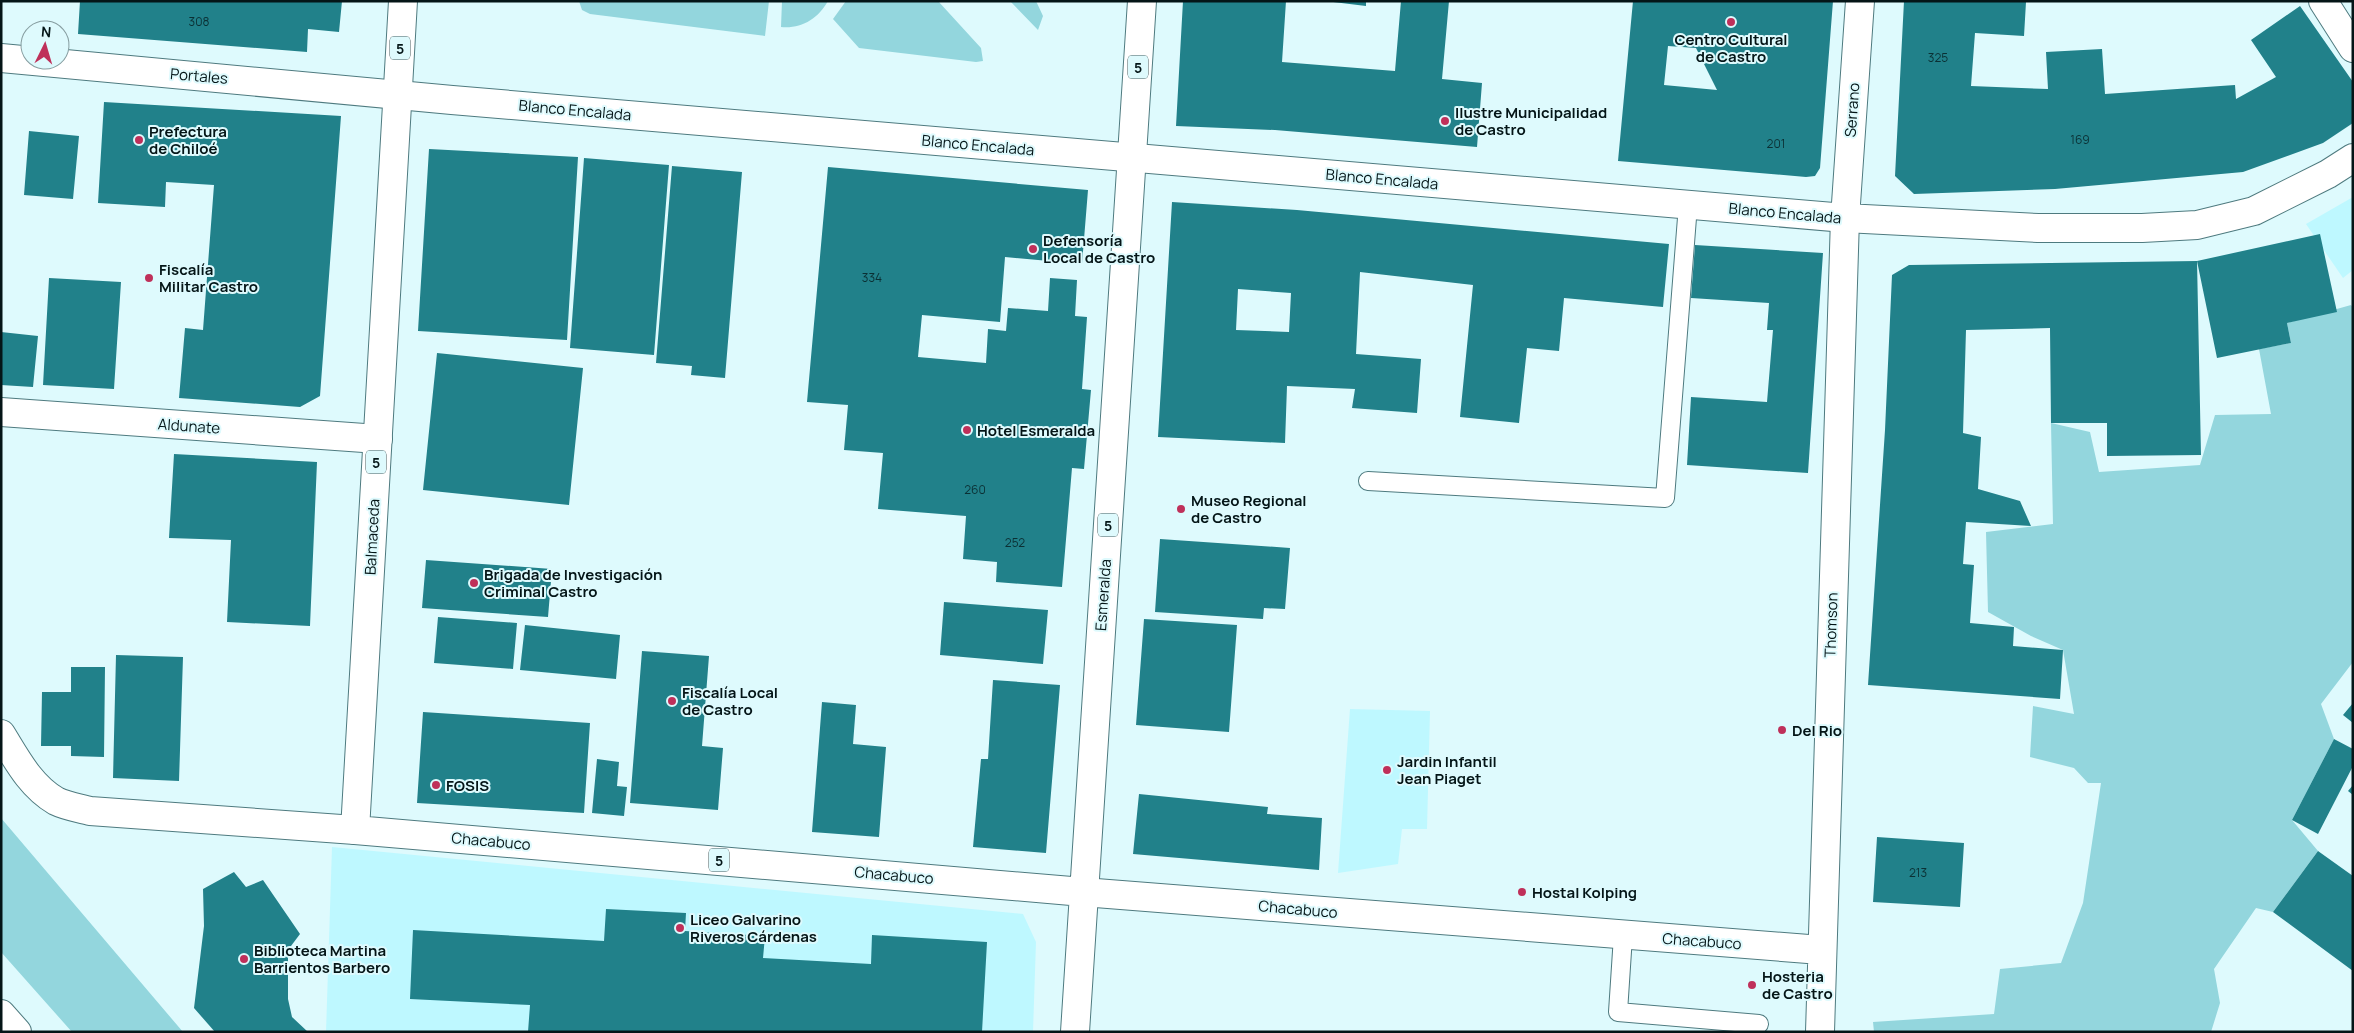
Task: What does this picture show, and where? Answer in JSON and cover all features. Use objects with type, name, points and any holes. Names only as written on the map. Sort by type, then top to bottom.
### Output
[{"type":"main road","name":"5","points":[[397,94],[403,1]]},
{"type":"main road","name":"5","points":[[1133,158],[1142,1]]},
{"type":"main road","name":"Serrano","points":[[1845,218],[1860,1]]},
{"type":"main road","points":[[2324,1],[2353,48]]},
{"type":"main road","name":"Portales","points":[[1,58],[397,94]]},
{"type":"main road","name":"Blanco Encalada","points":[[397,94],[1845,218],[2038,228],[2142,228],[2197,225],[2254,211],[2328,174],[2353,158]]},
{"type":"main road","name":"Balmaceda","points":[[355,830],[397,94]]},
{"type":"main road","name":"Esmeralda","points":[[1075,1032],[1133,158]]},
{"type":"main road","name":"Thomson","points":[[1820,1032],[1821,950],[1845,218]]},
{"type":"main road","name":"Aldunate","points":[[1,412],[378,439]]},
{"type":"main road","name":"Chacabuco","points":[[1,734],[29,777],[41,790],[56,801],[90,811],[355,830],[1083,892],[1623,936],[1821,950]]},
{"type":"main road","points":[[1,1014],[17,1032]]},
{"type":"lane","points":[[1368,481],[1665,498],[1688,205]]},
{"type":"lane","points":[[1623,936],[1618,1012],[1759,1024]]},
{"type":"shaded area","points":[[579,1],[769,1],[765,36],[590,14],[582,10]]},
{"type":"shaded area","points":[[782,1],[828,1],[819,13],[808,22],[795,26],[781,27]]},
{"type":"shaded area","points":[[846,1],[938,1],[981,48],[983,61],[976,62],[859,48],[833,19]]},
{"type":"shaded area","points":[[1010,1],[1036,1],[1043,16],[1038,30]]},
{"type":"shaded area","points":[[2353,197],[2353,270],[2343,278],[2306,224]]},
{"type":"shaded area","points":[[2351,305],[2353,308],[2353,662],[2321,704],[2334,739],[2292,820],[2318,851],[2273,912],[2256,908],[2214,969],[2220,1003],[2211,1032],[1874,1032],[1873,1022],[1994,1014],[2000,969],[2061,963],[2083,903],[2101,783],[2088,783],[2074,768],[2030,757],[2033,706],[2074,714],[2063,650],[2031,636],[1988,612],[1986,532],[2053,524],[2051,423],[2090,432],[2099,472],[2200,465],[2215,415],[2271,414],[2259,349],[2291,343],[2287,323]]},
{"type":"shaded area","name":"Jardin Infantil Jean Piaget","points":[[1350,709],[1430,711],[1427,829],[1402,829],[1398,864],[1338,873]]},
{"type":"shaded area","points":[[1,818],[183,1032],[72,1032],[1,952]]},
{"type":"shaded area","name":"Liceo Galvarino Riveros Cárdenas","points":[[332,847],[1023,914],[1036,942],[1033,1032],[326,1032]]},
{"type":"building","points":[[80,1],[342,1],[339,32],[308,29],[307,52],[78,34]]},
{"type":"building","points":[[1183,1],[1286,1],[1282,62],[1395,71],[1401,1],[1449,1],[1442,79],[1482,83],[1477,147],[1275,130],[1176,126]]},
{"type":"building","points":[[1325,1],[1366,1],[1366,6]]},
{"type":"building","points":[[1633,1],[1833,1],[1820,168],[1815,176],[1806,177],[1618,161]],"holes":[[[1668,46],[1696,48],[1717,90],[1664,85]]]},
{"type":"building","points":[[1904,1],[2026,2],[2024,36],[1975,33],[1971,86],[2048,89],[2046,52],[2102,49],[2105,94],[2235,85],[2236,99],[2276,77],[2251,40],[2300,6],[2353,82],[2353,123],[2323,143],[2243,172],[2055,189],[1914,194],[1895,176]]},
{"type":"building","points":[[104,102],[341,116],[320,396],[300,407],[179,398],[185,328],[203,330],[214,185],[166,182],[165,207],[98,203]]},
{"type":"building","points":[[29,131],[79,136],[73,199],[24,195]]},
{"type":"building","points":[[429,149],[578,157],[567,340],[418,331]]},
{"type":"building","points":[[584,158],[669,165],[654,355],[570,348]]},
{"type":"building","points":[[672,166],[742,172],[725,378],[691,375],[692,366],[656,363]]},
{"type":"building","points":[[828,167],[1088,190],[1082,264],[1005,257],[1000,322],[922,315],[918,357],[986,363],[988,329],[1006,331],[1008,308],[1048,311],[1050,278],[1077,280],[1075,316],[1087,317],[1082,389],[1091,390],[1084,469],[1072,468],[1062,587],[996,582],[997,562],[963,559],[966,516],[878,509],[883,453],[844,450],[848,405],[807,402]]},
{"type":"building","points":[[1172,202],[1297,210],[1669,244],[1663,307],[1564,298],[1559,351],[1527,348],[1519,423],[1460,417],[1473,285],[1360,272],[1356,354],[1421,359],[1417,413],[1352,408],[1355,389],[1287,386],[1285,443],[1158,437]],"holes":[[[1238,289],[1291,293],[1289,332],[1236,330]]]},
{"type":"building","points":[[2320,234],[2337,312],[2287,323],[2291,343],[2217,358],[2197,261]]},
{"type":"building","points":[[1695,245],[1823,253],[1808,473],[1687,465],[1691,397],[1767,402],[1773,330],[1767,330],[1769,303],[1691,298]]},
{"type":"building","points":[[2197,261],[2201,455],[2107,456],[2107,423],[2051,423],[2050,328],[1966,330],[1963,433],[1981,437],[1978,489],[2020,501],[2031,526],[1966,522],[1963,564],[1974,565],[1970,623],[2014,627],[2013,646],[2063,650],[2060,699],[1868,685],[1885,430],[1892,275],[1909,265]]},
{"type":"building","points":[[49,278],[121,282],[114,389],[43,385]]},
{"type":"building","points":[[1,332],[38,336],[33,387],[1,385]]},
{"type":"building","points":[[437,353],[583,368],[569,505],[423,490]]},
{"type":"building","points":[[174,454],[317,462],[310,626],[227,622],[231,540],[169,538]]},
{"type":"building","points":[[1160,539],[1290,548],[1285,609],[1264,608],[1263,619],[1155,612]]},
{"type":"building","points":[[426,560],[552,569],[548,617],[422,608]]},
{"type":"building","points":[[944,602],[1048,610],[1043,664],[940,655]]},
{"type":"building","points":[[438,617],[517,623],[513,669],[434,663]]},
{"type":"building","points":[[1144,619],[1237,625],[1229,732],[1136,725]]},
{"type":"building","points":[[525,625],[620,635],[616,679],[520,670]]},
{"type":"building","name":"Fiscalía Local de Castro","points":[[642,651],[709,656],[702,746],[723,748],[718,810],[630,803]]},
{"type":"building","points":[[116,655],[183,657],[179,781],[113,778]]},
{"type":"building","points":[[71,667],[105,667],[104,757],[71,756],[71,746],[41,746],[42,692],[71,692]]},
{"type":"building","points":[[993,680],[1060,685],[1046,853],[973,847],[981,759],[988,759]]},
{"type":"building","points":[[822,702],[856,705],[853,744],[886,747],[879,837],[812,832]]},
{"type":"building","points":[[2353,703],[2353,723],[2343,715]]},
{"type":"building","points":[[423,712],[590,723],[584,813],[417,803]]},
{"type":"building","points":[[2334,739],[2353,749],[2353,766],[2318,834],[2292,820]]},
{"type":"building","points":[[597,759],[619,762],[617,786],[627,787],[624,816],[592,813]]},
{"type":"building","points":[[2353,785],[2353,795],[2348,791]]},
{"type":"building","points":[[1139,794],[1268,807],[1267,814],[1322,818],[1319,870],[1133,854]]},
{"type":"building","points":[[1877,837],[1964,843],[1960,907],[1873,902]]},
{"type":"building","points":[[2318,851],[2353,876],[2353,971],[2273,912]]},
{"type":"building","name":"Biblioteca Martina Barrientos Barbero","points":[[234,872],[246,887],[263,880],[300,934],[288,950],[288,999],[292,1017],[308,1032],[215,1032],[194,1008],[204,926],[203,889]]},
{"type":"building","points":[[606,909],[686,913],[685,931],[765,936],[763,958],[871,964],[872,935],[987,942],[982,1032],[528,1032],[530,1005],[410,999],[413,930],[604,941]]},
{"type":"place","name":"Centro Cultural de Castro","points":[[1731,22]]},
{"type":"place","name":"Ilustre Municipalidad de Castro","points":[[1445,121]]},
{"type":"place","name":"Prefectura de Chiloé","points":[[139,140]]},
{"type":"place","name":"Defensoría Local de Castro","points":[[1033,249]]},
{"type":"place","name":"Fiscalía Militar Castro","points":[[149,278]]},
{"type":"place","name":"Hotel Esmeralda","points":[[967,430]]},
{"type":"place","name":"Museo Regional de Castro","points":[[1181,509]]},
{"type":"place","name":"Brigada de Investigación Criminal Castro","points":[[474,583]]},
{"type":"place","name":"Fiscalía Local de Castro","points":[[672,701]]},
{"type":"place","name":"Del Rio","points":[[1782,730]]},
{"type":"place","name":"Jardin Infantil Jean Piaget","points":[[1387,770]]},
{"type":"place","name":"FOSIS","points":[[436,785]]},
{"type":"place","name":"Hostal Kolping","points":[[1522,892]]},
{"type":"place","name":"Liceo Galvarino Riveros Cárdenas","points":[[680,928]]},
{"type":"place","name":"Biblioteca Martina Barrientos Barbero","points":[[244,959]]},
{"type":"place","name":"Hosteria de Castro","points":[[1752,985]]}]
